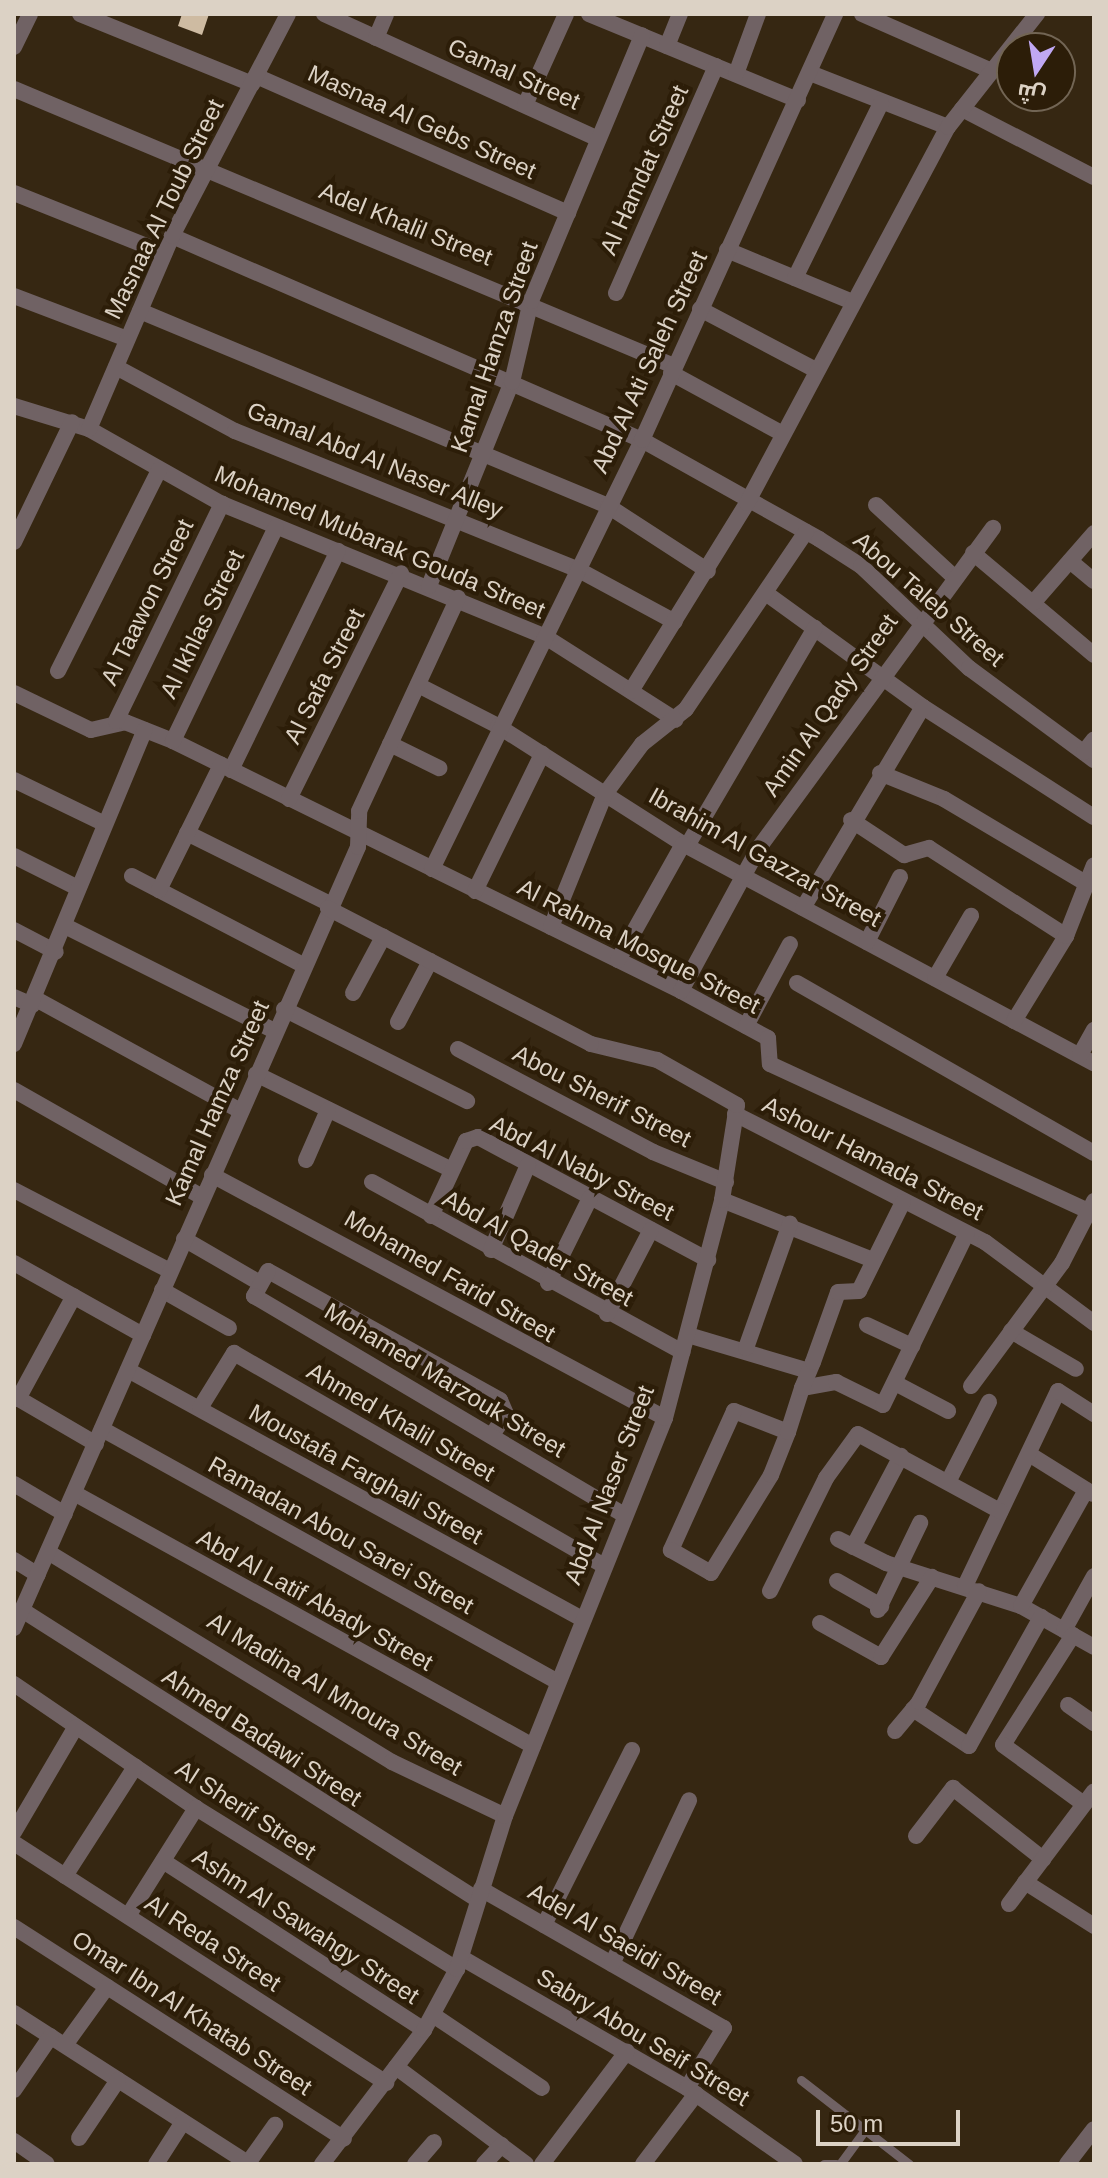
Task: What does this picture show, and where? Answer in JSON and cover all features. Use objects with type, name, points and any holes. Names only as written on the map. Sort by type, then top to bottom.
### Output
[{"type":"street","points":[[14,47],[30,14]]},
{"type":"street","name":"Masnaa Al Gebs Street","points":[[80,14],[254,80],[568,213]]},
{"type":"street","name":"Masnaa Al Toub Street","points":[[89,429],[172,236],[288,14]]},
{"type":"street","name":"Gamal Street","points":[[324,14],[598,139]]},
{"type":"street","points":[[376,38],[386,14]]},
{"type":"street","points":[[525,105],[566,14]]},
{"type":"street","points":[[667,46],[680,14]]},
{"type":"street","points":[[736,74],[758,14]]},
{"type":"street","name":"Abd Al Ati Saleh Street","points":[[432,869],[498,726],[642,440],[835,14]]},
{"type":"street","points":[[862,14],[992,71]]},
{"type":"street","points":[[631,691],[708,571],[747,503],[850,301],[948,127],[1037,14]]},
{"type":"street","points":[[597,16],[798,100]]},
{"type":"street","name":"Kamal Hamza Street","points":[[429,586],[512,382],[531,301],[642,35]]},
{"type":"street","name":"Al Hamdat Street","points":[[616,293],[716,66]]},
{"type":"street","points":[[810,73],[948,127]]},
{"type":"street","name":"Adel Khalil Street","points":[[14,89],[531,301],[673,369],[781,433]]},
{"type":"street","points":[[795,278],[881,103]]},
{"type":"street","points":[[962,109],[1094,177]]},
{"type":"street","points":[[14,193],[164,253]]},
{"type":"street","name":"Abou Taleb Street","points":[[172,236],[642,440],[861,566],[969,668],[1091,750]]},
{"type":"street","points":[[727,250],[850,301]]},
{"type":"street","points":[[14,296],[127,339]]},
{"type":"street","points":[[700,309],[814,369]]},
{"type":"street","points":[[140,311],[608,506],[708,571]]},
{"type":"street","name":"Gamal Abd Al Naser Alley","points":[[116,367],[235,431],[577,569],[675,622]]},
{"type":"street","name":"Mohamed Mubarak Gouda Street","points":[[14,406],[89,429],[222,504],[401,573],[544,636],[676,720]]},
{"type":"street","points":[[14,542],[72,422]]},
{"type":"street","points":[[58,671],[159,470]]},
{"type":"street","name":"Al Taawon Street","points":[[116,721],[222,504]]},
{"type":"street","points":[[876,505],[954,577]]},
{"type":"street","name":"Al Ikhlas Street","points":[[173,741],[276,527]]},
{"type":"street","name":"Amin Al Qady Street","points":[[681,991],[742,876],[879,675],[993,528]]},
{"type":"street","points":[[551,927],[605,794],[642,744],[676,720],[767,594],[806,532]]},
{"type":"street","points":[[1033,603],[1094,533]]},
{"type":"street","points":[[159,890],[338,551]]},
{"type":"street","points":[[973,553],[1094,655]]},
{"type":"street","points":[[1070,561],[1094,581]]},
{"type":"street","name":"Al Safa Street","points":[[289,799],[401,573]]},
{"type":"street","points":[[767,594],[923,707],[1094,817]]},
{"type":"street","name":"Kamal Hamza Street","points":[[14,1628],[360,835],[359,811],[458,598]]},
{"type":"street","points":[[618,960],[815,628]]},
{"type":"street","name":"Ibrahim Al Gazzar Street","points":[[418,685],[498,726],[685,845],[1087,1059]]},
{"type":"street","points":[[14,693],[91,730],[116,721]]},
{"type":"street","points":[[803,908],[851,820],[923,707]]},
{"type":"street","name":"Al Rahma Mosque Street","points":[[116,721],[173,741],[681,991],[770,1041],[770,1064],[1092,1206]]},
{"type":"street","points":[[14,1044],[67,927],[103,823],[145,730]]},
{"type":"street","points":[[390,744],[439,768]]},
{"type":"street","points":[[475,891],[542,754]]},
{"type":"street","points":[[880,773],[944,799],[1087,884]]},
{"type":"street","points":[[14,780],[103,823]]},
{"type":"street","points":[[851,820],[904,855],[929,848],[1066,936]]},
{"type":"street","name":"Ashour Hamada Street","points":[[187,833],[591,1044],[672,1067],[733,1098],[735,1114],[967,1233],[1094,1323]]},
{"type":"street","points":[[14,856],[78,888]]},
{"type":"street","points":[[1014,1021],[1066,936],[1094,865]]},
{"type":"street","points":[[132,876],[303,965]]},
{"type":"street","points":[[867,942],[900,877]]},
{"type":"street","points":[[935,978],[971,916]]},
{"type":"street","points":[[67,927],[275,1031]]},
{"type":"street","points":[[14,930],[56,952]]},
{"type":"street","points":[[353,993],[383,937]]},
{"type":"street","points":[[746,1026],[790,944]]},
{"type":"street","points":[[398,1022],[430,961]]},
{"type":"street","points":[[797,983],[1094,1153]]},
{"type":"street","points":[[14,997],[33,1002],[240,1111]]},
{"type":"street","points":[[284,1009],[467,1101]]},
{"type":"street","points":[[1087,1059],[1094,1030]]},
{"type":"street","name":"Abou Sherif Street","points":[[458,1049],[653,1152],[726,1182]]},
{"type":"street","points":[[256,1074],[452,1170]]},
{"type":"street","points":[[14,1090],[202,1197]]},
{"type":"street","points":[[306,1160],[328,1110]]},
{"type":"street","name":"Abd Al Naser Street","points":[[505,1816],[603,1565],[665,1418],[722,1200],[735,1114]]},
{"type":"street","name":"Abd Al Naby Street","points":[[431,1216],[452,1170],[474,1136],[708,1260]]},
{"type":"street","points":[[491,1250],[528,1165]]},
{"type":"street","name":"Mohamed Farid Street","points":[[212,1175],[665,1418]]},
{"type":"street","name":"Abd Al Qader Street","points":[[372,1182],[607,1314],[685,1344],[746,1348],[809,1371]]},
{"type":"street","points":[[14,1190],[170,1271]]},
{"type":"street","points":[[548,1283],[590,1198]]},
{"type":"street","points":[[722,1200],[790,1224],[873,1260]]},
{"type":"street","points":[[788,1432],[734,1411],[670,1544],[689,1562],[711,1573],[768,1481],[788,1432],[838,1292],[859,1291],[903,1202]]},
{"type":"street","points":[[971,1386],[1043,1289],[1092,1206]]},
{"type":"street","points":[[746,1348],[790,1224]]},
{"type":"street","points":[[607,1314],[651,1230]]},
{"type":"street","points":[[802,1388],[841,1383],[882,1405],[967,1233]]},
{"type":"street","points":[[184,1239],[260,1283],[272,1270],[500,1400],[507,1409],[492,1435]]},
{"type":"street","points":[[14,1264],[143,1335]]},
{"type":"street","name":"Mohamed Marzouk Street","points":[[260,1283],[255,1296],[624,1515]]},
{"type":"street","points":[[162,1290],[229,1328]]},
{"type":"street","points":[[16,1397],[74,1296]]},
{"type":"street","points":[[867,1325],[912,1346]]},
{"type":"street","points":[[1011,1331],[1076,1369]]},
{"type":"street","name":"Ahmed Khalil Street","points":[[200,1408],[234,1353],[603,1565]]},
{"type":"street","name":"Moustafa Farghali Street","points":[[128,1370],[582,1619]]},
{"type":"street","points":[[895,1383],[948,1411]]},
{"type":"street","points":[[895,1731],[913,1709],[972,1589],[1000,1511],[1058,1391],[1094,1414]]},
{"type":"street","name":"Ramadan Abou Sarei Street","points":[[16,1397],[99,1437],[558,1682]]},
{"type":"street","points":[[948,1482],[989,1402]]},
{"type":"street","points":[[770,1591],[854,1437],[901,1456],[1000,1511]]},
{"type":"street","points":[[1021,1606],[1090,1493],[1029,1454]]},
{"type":"street","points":[[901,1456],[845,1543],[904,1568],[1021,1606],[1094,1647]]},
{"type":"street","points":[[14,1484],[65,1514]]},
{"type":"street","name":"Abd Al Latif Abady Street","points":[[74,1493],[533,1746]]},
{"type":"street","points":[[837,1581],[879,1608],[904,1568],[920,1523]]},
{"type":"street","name":"Al Madina Al Mnoura Street","points":[[48,1552],[392,1762],[505,1816]]},
{"type":"street","points":[[14,1560],[38,1575]]},
{"type":"street","points":[[1009,1904],[1089,1798],[1003,1745],[1069,1633],[1094,1576]]},
{"type":"street","points":[[820,1623],[881,1657],[932,1577]]},
{"type":"street","name":"Ahmed Badawi Street","points":[[22,1610],[480,1894]]},
{"type":"street","points":[[913,1709],[969,1746],[1041,1617]]},
{"type":"street","name":"Al Sherif Street","points":[[14,1684],[196,1808],[459,1964]]},
{"type":"street","points":[[1068,1705],[1094,1723]]},
{"type":"street","points":[[14,1832],[75,1728]]},
{"type":"street","points":[[544,1925],[632,1750]]},
{"type":"street","points":[[65,1876],[135,1767]]},
{"type":"street","points":[[916,1836],[953,1788],[1043,1859]]},
{"type":"street","points":[[612,1964],[689,1800]]},
{"type":"street","points":[[128,1916],[196,1808]]},
{"type":"street","points":[[326,2163],[433,2015],[459,1964],[505,1816]]},
{"type":"street","name":"Al Reda Street","points":[[14,1843],[386,2083]]},
{"type":"street","name":"Ashm Al Sawahgy Street","points":[[163,1861],[424,2030]]},
{"type":"street","points":[[1025,1882],[1094,1926]]},
{"type":"street","name":"Adel Al Saeidi Street","points":[[480,1894],[544,1925],[724,2028],[691,2091]]},
{"type":"street","name":"Omar Ibn Al Khatab Street","points":[[14,1927],[344,2139]]},
{"type":"street","name":"Sabry Abou Seif Street","points":[[459,1964],[627,2051],[691,2091],[795,2164]]},
{"type":"street","points":[[14,2090],[107,1987]]},
{"type":"street","points":[[14,2013],[248,2164],[275,2125]]},
{"type":"street","points":[[433,2015],[542,2088]]},
{"type":"street","points":[[542,2164],[627,2051]]},
{"type":"street","points":[[396,2067],[526,2164]]},
{"type":"street","points":[[79,2138],[118,2080]]},
{"type":"street","points":[[643,2164],[691,2091]]},
{"type":"street","points":[[156,2164],[183,2122]]},
{"type":"street","points":[[14,2141],[47,2164]]},
{"type":"street","points":[[1067,2164],[1091,2141]]},
{"type":"street","points":[[415,2164],[434,2142]]},
{"type":"street","points":[[484,2164],[502,2145]]},
{"type":"lane","points":[[801,2080],[909,2164]]},
{"type":"lane","points":[[824,2164],[838,2164],[865,2130]]},
{"type":"building","points":[[182,14],[209,14],[202,35],[178,26]]}]
